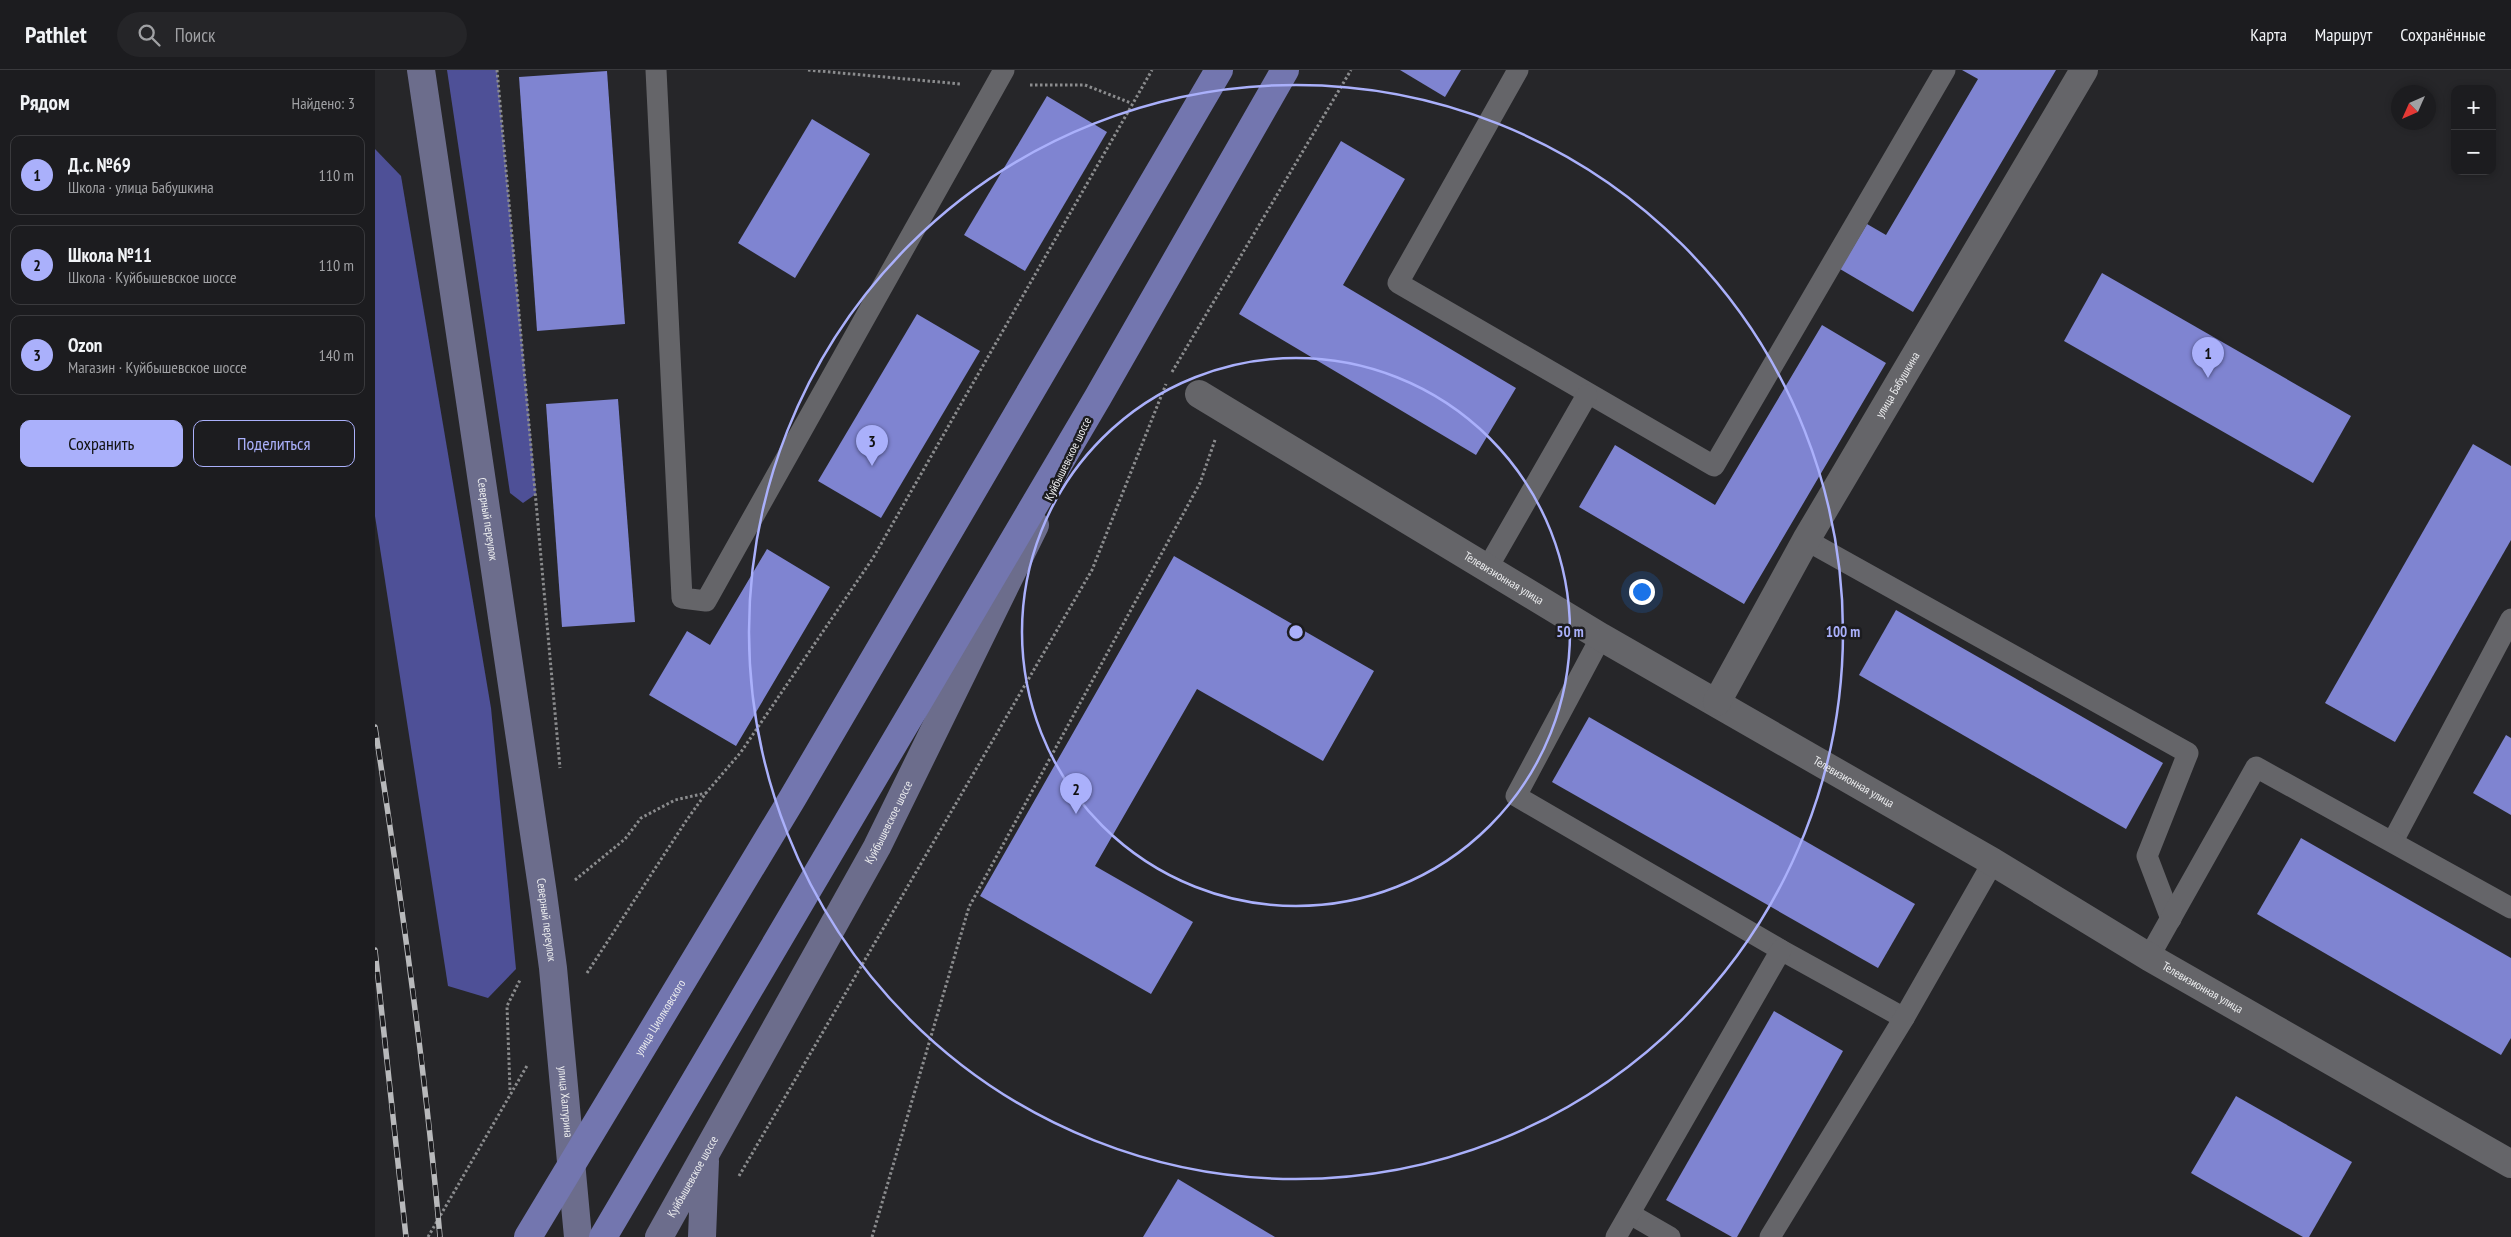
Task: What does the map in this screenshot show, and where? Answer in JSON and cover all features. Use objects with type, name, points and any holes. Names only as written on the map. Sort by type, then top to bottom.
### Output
[{"type":"main road","name":"Северный переулок","points":[[421,70],[553,968]]},
{"type":"main road","name":"улица Циолковского","points":[[528,1237],[793,799],[1219,70]]},
{"type":"main road","name":"Куйбышевское шоссе","points":[[603,1237],[844,831],[1098,397],[1285,70]]},
{"type":"main road","name":"Куйбышевское шоссе","points":[[659,1237],[877,847],[1098,397]]},
{"type":"main road","name":"улица Халтурина","points":[[553,968],[578,1237]]},
{"type":"main road","points":[[701,1237],[705,1157]]},
{"type":"street","name":"улица Бабушкина","points":[[1717,702],[1806,540],[2084,70]]},
{"type":"street","name":"Телевизионная улица","points":[[1199,394],[1601,637],[1993,862],[2149,957],[2511,1164]]},
{"type":"lane","points":[[656,70],[682,598],[706,602],[1004,70]]},
{"type":"lane","points":[[1518,70],[1398,283],[1587,395],[1713,466],[1945,70]]},
{"type":"lane","points":[[1488,567],[1587,395]]},
{"type":"lane","points":[[1806,540],[2188,753],[2147,856],[2171,919]]},
{"type":"lane","points":[[2393,841],[2511,619]]},
{"type":"lane","points":[[1601,637],[1516,796],[1781,950],[1904,1018]]},
{"type":"lane","points":[[2149,957],[2256,767],[2393,841],[2511,908]]},
{"type":"lane","points":[[1769,1237],[1904,1018],[1993,862]]},
{"type":"lane","points":[[1616,1237],[1781,950]]},
{"type":"lane","points":[[1630,1214],[1669,1237]]},
{"type":"path","points":[[497,70],[561,776]]},
{"type":"path","points":[[686,821],[706,792],[741,752],[873,558],[1152,70]]},
{"type":"path","points":[[735,1184],[1092,570],[1167,381],[1351,70]]},
{"type":"path","points":[[872,1237],[969,907],[1200,483],[1225,410]]},
{"type":"path","points":[[570,874],[571,883],[625,839],[641,818],[675,800],[706,792]]},
{"type":"path","points":[[507,1006],[510,1091]]},
{"type":"shaded area","points":[[447,70],[497,70],[536,494],[523,503],[510,493]]},
{"type":"shaded area","points":[[375,149],[401,176],[491,708],[516,969],[488,998],[448,986],[375,516]]},
{"type":"building","points":[[1400,70],[1461,70],[1445,97]]},
{"type":"building","points":[[1962,70],[2056,70],[1913,312],[1840,269],[1867,224],[1886,235],[1978,79]]},
{"type":"building","points":[[607,71],[625,324],[537,331],[519,77]]},
{"type":"building","points":[[1047,96],[1107,132],[1025,271],[964,235]]},
{"type":"building","points":[[812,119],[870,154],[795,278],[738,243]]},
{"type":"building","points":[[1341,141],[1405,179],[1343,285],[1516,388],[1476,455],[1239,314]]},
{"type":"building","points":[[2102,273],[2351,416],[2313,483],[2064,341]]},
{"type":"building","points":[[917,314],[980,351],[881,518],[818,481]]},
{"type":"building","points":[[1822,325],[1886,363],[1744,604],[1579,507],[1615,445],[1715,505]]},
{"type":"building","points":[[618,399],[635,622],[562,627],[546,404]]},
{"type":"building","points":[[2473,444],[2511,466],[2511,540],[2395,742],[2325,703]]},
{"type":"building","points":[[767,549],[830,587],[736,746],[649,695],[687,631],[710,645]]},
{"type":"building","points":[[1174,556],[1374,671],[1323,761],[1197,689],[1095,866],[1193,922],[1151,994],[980,896]]},
{"type":"building","points":[[1896,610],[2163,763],[2126,829],[1859,675]]},
{"type":"building","points":[[1589,717],[1915,904],[1878,968],[1552,782]]},
{"type":"building","points":[[2506,735],[2511,738],[2511,815],[2473,793]]},
{"type":"building","points":[[2301,838],[2511,958],[2511,1038],[2501,1055],[2257,914]]},
{"type":"building","points":[[1774,1011],[1843,1051],[1737,1237],[1732,1237],[1666,1200]]},
{"type":"building","points":[[2236,1096],[2352,1162],[2309,1237],[2303,1237],[2191,1173]]},
{"type":"building","points":[[1178,1179],[1275,1237],[1143,1237]]},
{"type":"railway","points":[[375,727],[412,981],[440,1237]]},
{"type":"railway","points":[[375,950],[406,1237]]},
{"type":"place","name":"Д.с. №69","points":[[2208,378]]},
{"type":"place","name":"Ozon","points":[[872,466]]},
{"type":"place","name":"Школа №11","points":[[1076,814]]}]
